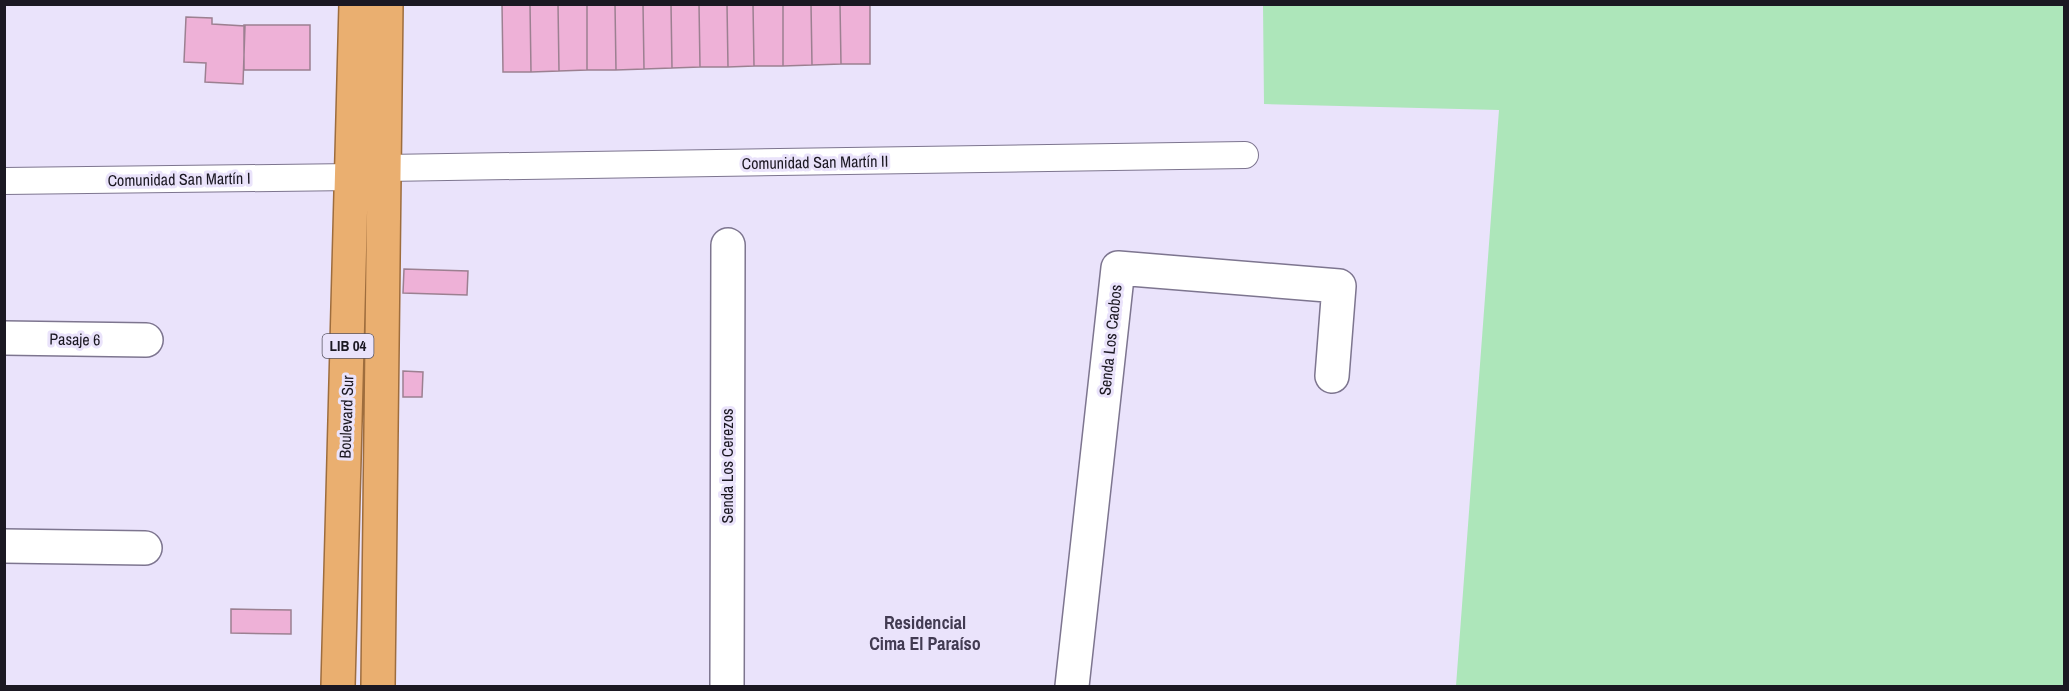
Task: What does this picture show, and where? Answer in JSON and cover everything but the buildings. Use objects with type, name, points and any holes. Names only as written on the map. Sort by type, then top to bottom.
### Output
[{"type":"highway","name":"Boulevard Sur","points":[[338,687],[356,4]]},
{"type":"highway","name":"LIB 04","points":[[378,687],[386,4]]},
{"type":"street","name":"Comunidad San Martín II","points":[[385,168],[1245,155]]},
{"type":"street","name":"Comunidad San Martín I","points":[[4,181],[353,177]]},
{"type":"street","name":"Senda Los Cerezos","points":[[727,687],[728,245]]},
{"type":"street","name":"Senda Los Caobos","points":[[1072,687],[1118,268],[1339,286],[1332,376]]},
{"type":"street","name":"Pasaje 6","points":[[4,338],[146,340]]},
{"type":"street","points":[[4,546],[145,548]]},
{"type":"green space","points":[[1263,5],[2064,5],[2064,686],[1456,686],[1499,110],[1264,104]]},
{"type":"district","name":"Residencial Cima El Paraíso","points":[[925,633]]}]
